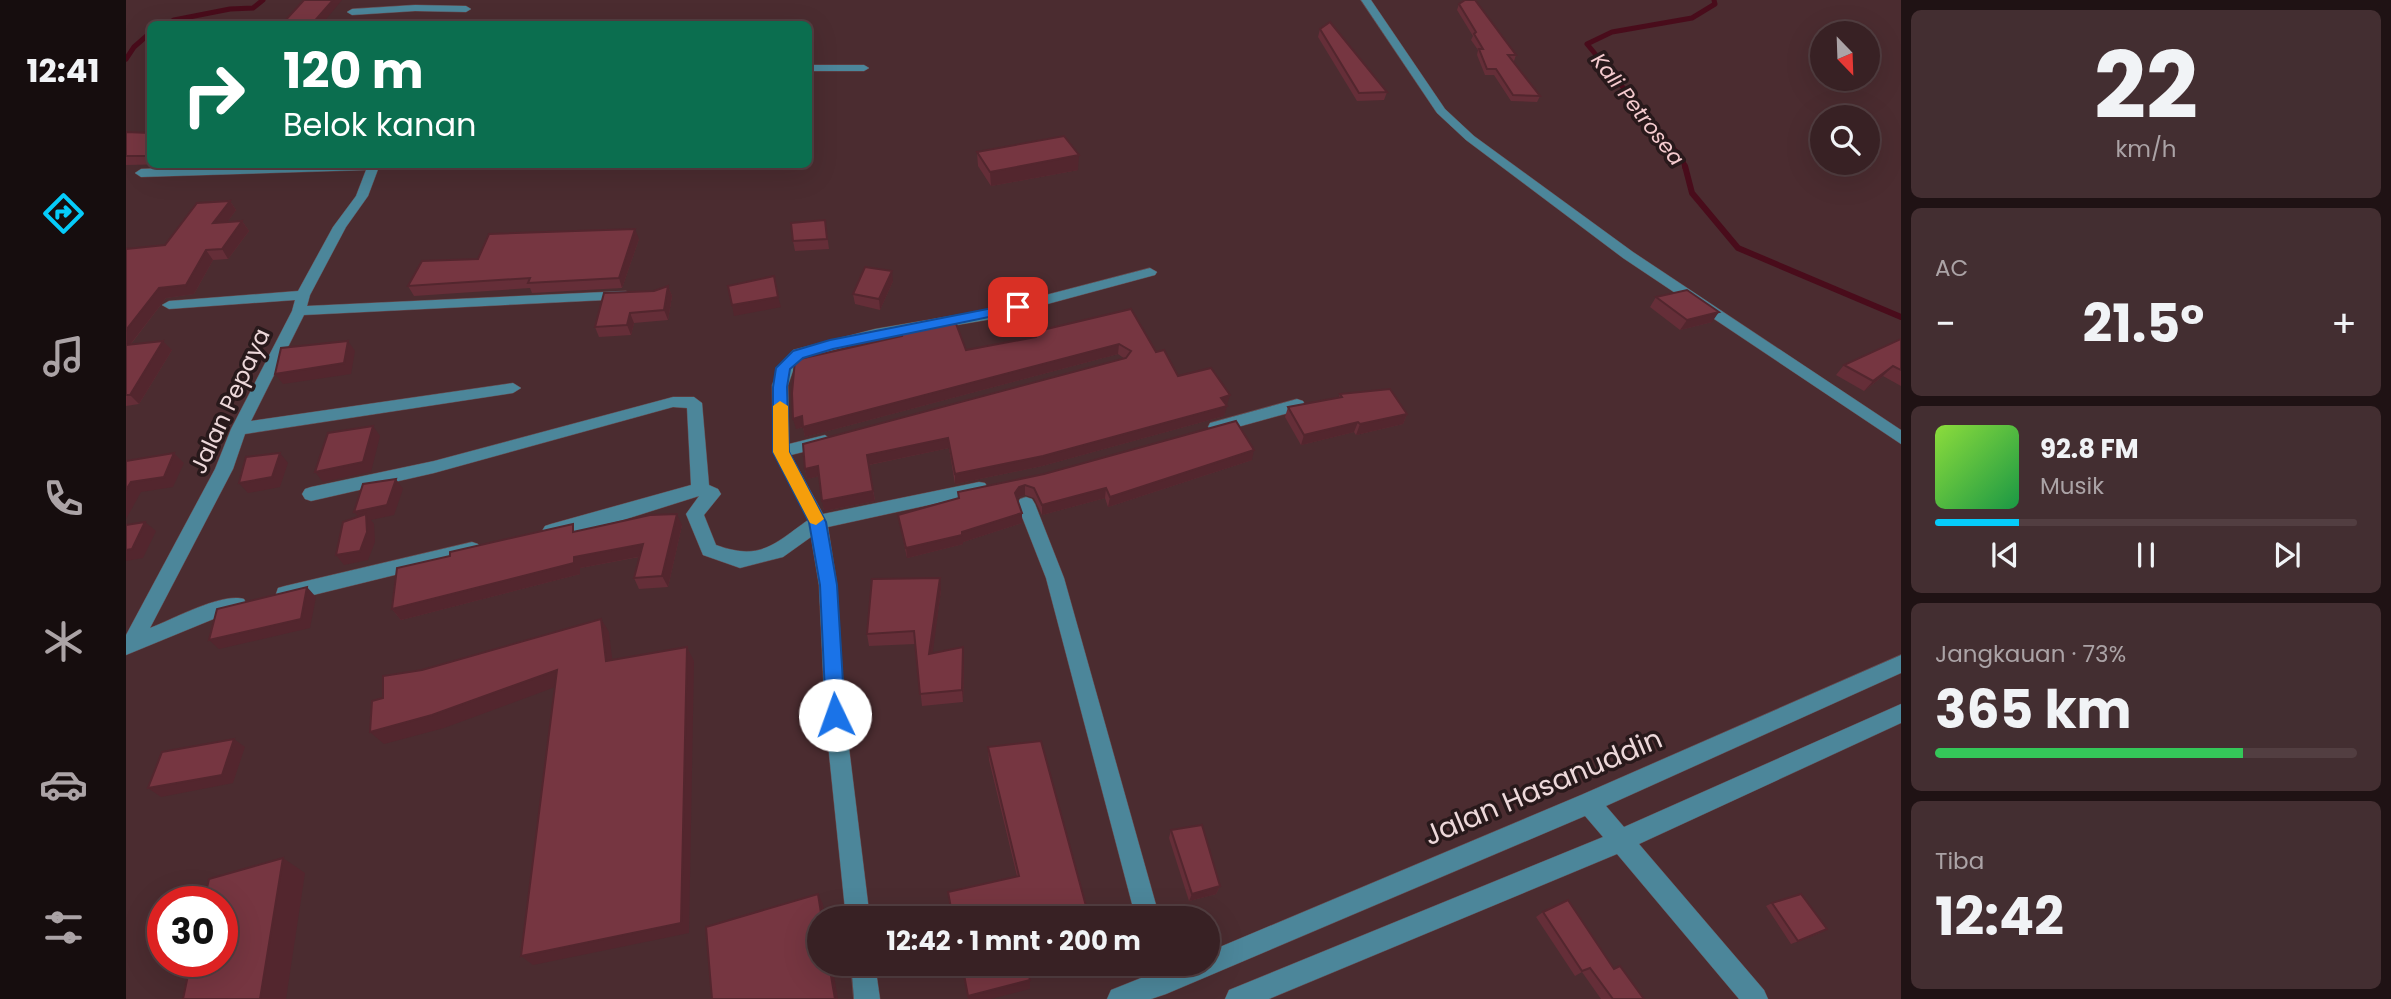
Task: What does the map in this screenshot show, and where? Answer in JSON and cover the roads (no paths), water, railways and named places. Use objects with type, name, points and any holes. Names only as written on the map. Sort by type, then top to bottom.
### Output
[{"type":"street","points":[[352,12],[415,8],[464,13],[474,0]]},
{"type":"street","points":[[1366,0],[1441,111],[1471,138],[1628,255],[1901,439]]},
{"type":"street","points":[[812,68],[864,68]]},
{"type":"street","points":[[141,173],[287,168]]},
{"type":"street","name":"Jalan Pepaya","points":[[128,650],[224,470],[239,429],[301,303],[340,227],[362,196],[373,168]]},
{"type":"street","points":[[857,906],[835,715],[828,585],[818,522],[781,452],[780,387],[783,368],[798,354],[875,334],[992,314],[1150,272]]},
{"type":"street","points":[[169,305],[644,294]]},
{"type":"street","points":[[239,429],[513,388]]},
{"type":"street","points":[[312,494],[434,467],[673,402],[687,401],[694,403],[701,489]]},
{"type":"street","points":[[1196,432],[1297,405]]},
{"type":"street","points":[[781,452],[840,437]]},
{"type":"street","points":[[529,536],[622,513],[701,489],[712,494],[695,514],[709,550],[740,561],[777,552],[818,522],[1003,483]]},
{"type":"street","points":[[1026,504],[1055,578],[1145,906]]},
{"type":"street","points":[[128,650],[213,611],[492,545]]},
{"type":"street","name":"Jalan Hasanuddin","points":[[1220,959],[1589,803],[1901,664]]},
{"type":"street","points":[[1238,999],[1620,841],[1901,713]]},
{"type":"street","points":[[1589,803],[1755,999]]},
{"type":"street","points":[[864,976],[867,999]]},
{"type":"street","name":"Jalan Hasanuddin","points":[[1120,999],[1158,976]]},
{"type":"waterway","points":[[172,21],[230,9],[253,8],[263,0]]},
{"type":"waterway","name":"Kali Petrosea","points":[[1685,168],[1683,160],[1587,44],[1612,32],[1692,18],[1715,4],[1714,0]]},
{"type":"waterway","points":[[126,59],[147,36]]},
{"type":"waterway","name":"Kali Petrosea","points":[[1685,166],[1692,193],[1738,248],[1901,317]]}]
